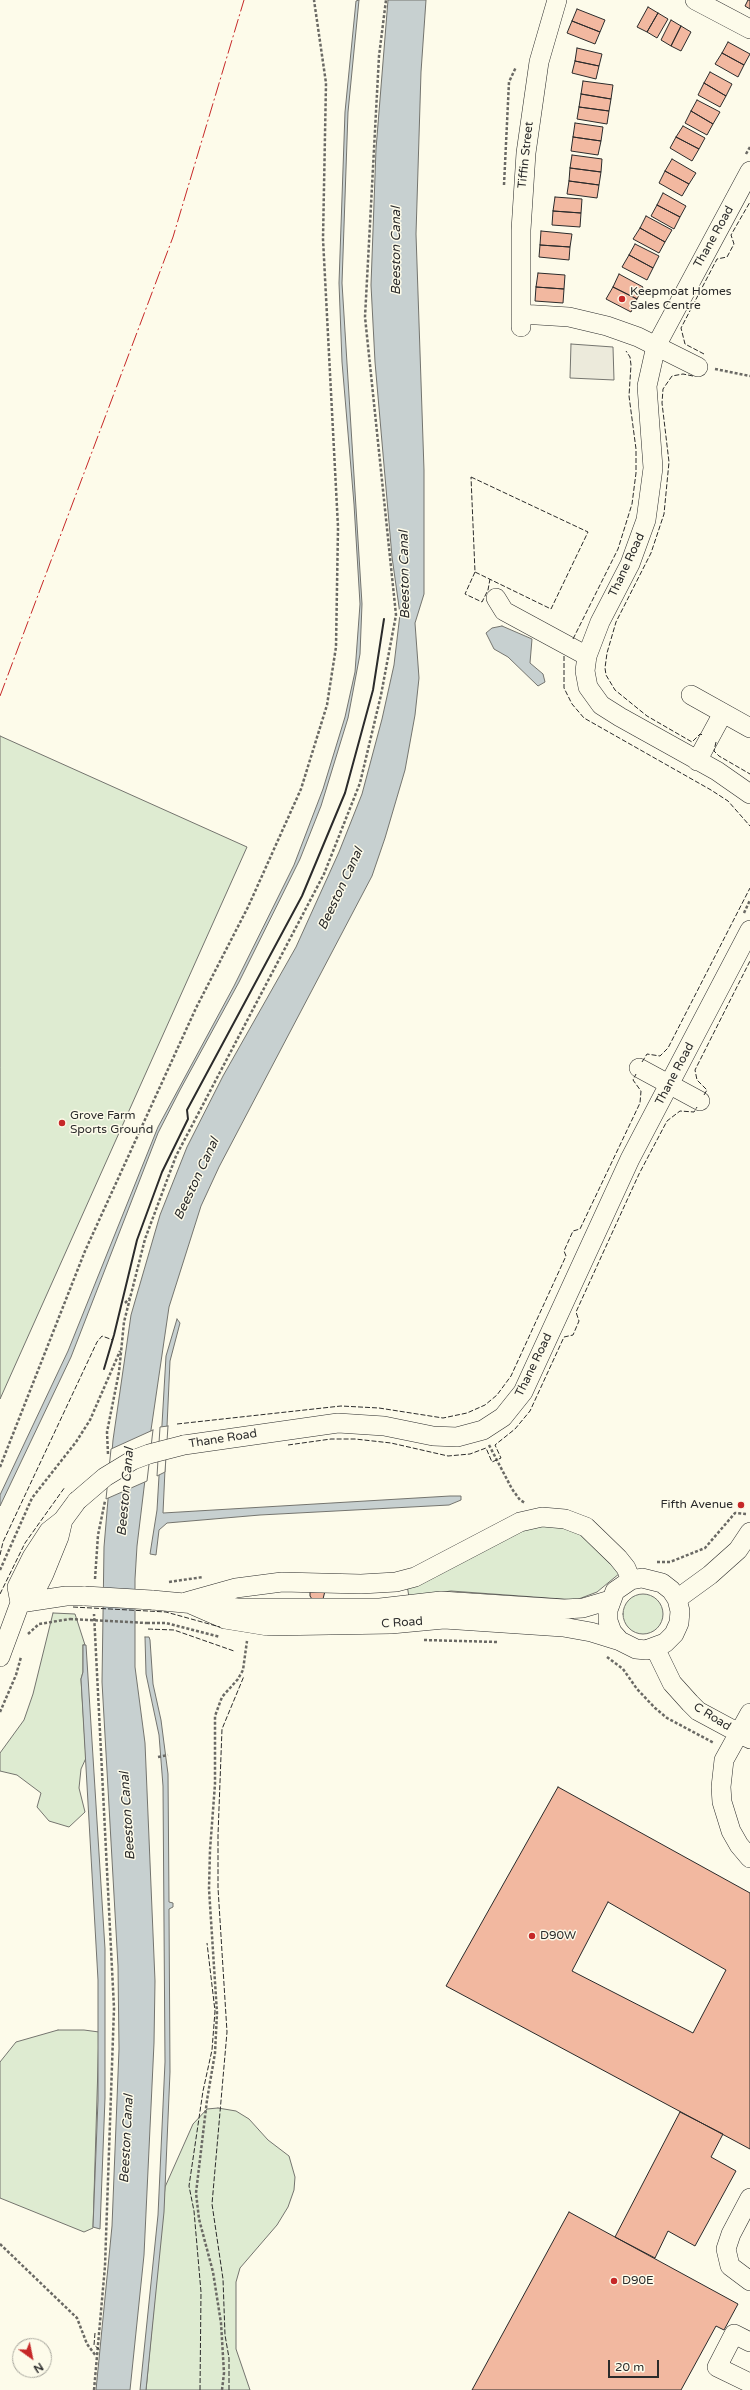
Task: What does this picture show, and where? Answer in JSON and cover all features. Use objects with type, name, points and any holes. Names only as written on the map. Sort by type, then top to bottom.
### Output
[{"type":"street","name":"Tiffin Street","points":[[557,0],[539,62],[526,153],[521,224],[521,320],[581,319],[638,337],[698,367]]},
{"type":"street","points":[[695,0],[750,29]]},
{"type":"street","name":"Thane Road","points":[[750,171],[656,346],[647,386],[653,468],[646,520],[638,545],[600,622],[587,656],[585,671],[587,684],[591,693],[601,705],[750,794]]},
{"type":"street","points":[[496,598],[504,611],[587,656]]},
{"type":"street","points":[[691,695],[750,728]]},
{"type":"street","points":[[697,761],[723,713]]},
{"type":"street","name":"Thane Road","points":[[0,1657],[20,1603],[37,1588],[59,1537],[62,1520],[78,1500],[104,1477],[133,1460],[149,1454],[184,1445],[338,1423],[384,1426],[432,1436],[457,1437],[482,1430],[497,1422],[510,1409],[523,1392],[627,1165],[750,930]]},
{"type":"street","points":[[639,1068],[700,1101]]},
{"type":"street","name":"C Road","points":[[186,1602],[236,1588],[282,1582],[362,1584],[405,1580],[428,1572],[520,1522],[531,1519],[554,1517],[576,1522],[595,1534],[626,1568],[631,1580]]},
{"type":"street","points":[[677,1599],[710,1575],[738,1550],[750,1532]]},
{"type":"street","points":[[620,1641],[612,1632],[608,1621],[610,1600],[619,1588],[631,1580],[642,1578],[662,1583],[677,1599],[680,1611],[679,1623],[674,1634],[665,1643],[655,1648]]},
{"type":"street","name":"C Road","points":[[380,1608],[405,1580]]},
{"type":"street","points":[[20,1603],[66,1596],[89,1601]]},
{"type":"street","name":"C Road","points":[[89,1601],[152,1600],[238,1608],[380,1608],[441,1601],[564,1609],[583,1608],[610,1600]]},
{"type":"street","name":"C Road","points":[[186,1602],[225,1619],[268,1626],[391,1624],[444,1619],[563,1627],[591,1632],[620,1641],[636,1649],[655,1648],[672,1683],[698,1711],[744,1736]]},
{"type":"street","points":[[750,1713],[744,1736],[728,1750],[721,1774],[722,1802],[732,1832],[738,1845],[750,1858]]},
{"type":"street","points":[[750,2198],[731,2234],[726,2249],[730,2266],[750,2281]]},
{"type":"street","points":[[750,2342],[734,2334],[717,2367],[750,2383]]},
{"type":"path","points":[[0,1467],[85,1251],[196,1008],[248,907],[301,789],[327,705],[336,646],[338,527],[323,239],[326,83],[314,0]]},
{"type":"path","points":[[0,1570],[32,1498],[76,1442],[90,1420],[122,1349],[124,1322],[145,1239],[176,1156],[324,874],[360,783],[381,695],[396,615],[365,317],[379,56],[386,0]]},
{"type":"path","points":[[698,367],[750,376]]},
{"type":"path","points":[[125,1303],[130,1298]]},
{"type":"path","points":[[484,1446],[489,1444],[512,1490],[520,1500],[530,1505],[524,1507]]},
{"type":"path","points":[[650,1563],[670,1562],[705,1548],[735,1513],[750,1515]]},
{"type":"path","points":[[89,1601],[114,2008],[108,2205],[94,2390]]},
{"type":"path","points":[[46,1622],[70,1619],[166,1623],[224,1638]]},
{"type":"path","points":[[222,2390],[224,2373],[221,2323],[213,2272],[199,2219],[196,2193],[206,2100],[215,2053],[217,2013],[209,1890],[210,1850],[215,1784],[215,1716],[222,1698],[243,1670],[247,1638],[240,1639]]},
{"type":"path","points":[[416,1640],[503,1642]]},
{"type":"path","points":[[0,1712],[16,1675],[21,1655]]},
{"type":"path","points":[[604,1655],[623,1669],[646,1699],[667,1718],[728,1750]]},
{"type":"path","points":[[158,1756],[168,1755]]},
{"type":"path","points":[[0,2244],[77,2318],[87,2344],[96,2356]]},
{"type":"green space","name":"Grove Farm Sports Ground","points":[[0,736],[247,847],[0,1399]]},
{"type":"green space","points":[[551,1523],[585,1534],[620,1573],[597,1592],[576,1600],[451,1591],[409,1597],[407,1585],[518,1529]]},
{"type":"green space","points":[[643,1594],[651,1596],[657,1600],[661,1606],[663,1614],[661,1622],[657,1628],[651,1632],[643,1634],[635,1632],[629,1628],[625,1622],[623,1614],[625,1606],[629,1600],[635,1596]]},
{"type":"green space","points":[[53,1613],[75,1614],[85,1645],[83,1645],[83,1672],[81,1679],[86,1758],[81,1769],[79,1788],[85,1812],[69,1827],[49,1821],[37,1807],[41,1793],[17,1775],[0,1771],[0,1753],[24,1720],[33,1694]]},
{"type":"green space","points":[[58,2030],[84,2030],[99,2032],[93,2228],[84,2232],[0,2198],[0,2062],[16,2042]]},
{"type":"green space","points":[[218,2108],[236,2111],[249,2119],[268,2140],[289,2156],[295,2177],[294,2190],[288,2207],[277,2225],[240,2268],[236,2282],[236,2349],[250,2390],[146,2390],[165,2187],[193,2124],[207,2109]]},
{"type":"shaded area","points":[[571,344],[613,347],[614,380],[570,378]]},
{"type":"water","points":[[359,0],[348,112],[342,283],[362,604],[360,654],[348,718],[321,806],[300,859],[239,982],[158,1133],[71,1357],[0,1506],[0,1495],[68,1351],[158,1127],[234,986],[294,865],[323,789],[345,717],[355,672],[360,604],[354,504],[342,362],[339,283],[345,112],[356,1]]},
{"type":"water","name":"Beeston Canal","points":[[388,0],[426,0],[421,72],[416,234],[424,470],[424,594],[415,623],[419,678],[415,715],[405,770],[372,876],[219,1167],[201,1206],[169,1307],[151,1430],[137,1546],[135,1579],[135,1667],[145,1743],[155,1981],[154,2043],[144,2255],[130,2390],[96,2390],[112,2226],[119,2049],[118,1966],[102,1682],[104,1547],[113,1440],[131,1315],[160,1215],[187,1147],[223,1076],[296,947],[339,852],[362,794],[382,719],[394,665],[400,614],[392,557],[375,362],[371,285],[376,149]]},
{"type":"water","points":[[502,626],[532,639],[530,663],[543,674],[545,682],[538,686],[508,657],[494,649],[486,633],[492,628]]},
{"type":"water","points":[[177,1319],[180,1323],[170,1361],[163,1513],[450,1496],[461,1496],[461,1500],[449,1505],[260,1515],[167,1523],[159,1530],[156,1555],[150,1554],[157,1510],[166,1356]]},
{"type":"water","points":[[145,1637],[149,1637],[150,1640],[153,1684],[161,1720],[168,1774],[169,1902],[173,1903],[173,1907],[169,1909],[170,2072],[164,2212],[146,2390],[140,2390],[158,2215],[165,2062],[163,1786],[159,1735],[146,1674]]},
{"type":"water","points":[[83,1645],[86,1645],[105,1949],[105,2098],[100,2229],[93,2227],[98,2100],[98,1980],[81,1679],[83,1672]]},
{"type":"pier","points":[[168,1426],[165,1472],[157,1476],[160,1427]]},
{"type":"pier","points":[[153,1430],[147,1481],[106,1499],[111,1449]]},
{"type":"building","points":[[748,0],[750,0],[750,9],[745,6]]},
{"type":"building","points":[[648,7],[658,13],[647,32],[637,27]]},
{"type":"building","points":[[577,9],[605,20],[600,32],[572,21]]},
{"type":"building","points":[[658,13],[668,19],[657,38],[647,32]]},
{"type":"building","points":[[671,20],[681,26],[671,46],[661,40]]},
{"type":"building","points":[[572,21],[600,32],[595,44],[567,33]]},
{"type":"building","points":[[681,26],[691,32],[681,51],[671,46]]},
{"type":"building","points":[[728,42],[750,54],[744,65],[722,53]]},
{"type":"building","points":[[577,48],[602,54],[599,66],[575,61]]},
{"type":"building","points":[[722,53],[744,65],[738,77],[715,64]]},
{"type":"building","points":[[575,61],[599,66],[596,79],[572,73]]},
{"type":"building","points":[[710,72],[732,84],[726,96],[704,83]]},
{"type":"building","points":[[583,81],[613,85],[611,99],[581,94]]},
{"type":"building","points":[[704,83],[726,96],[720,107],[698,95]]},
{"type":"building","points":[[581,94],[611,99],[609,111],[579,107]]},
{"type":"building","points":[[697,100],[720,112],[713,124],[691,111]]},
{"type":"building","points":[[579,107],[609,111],[607,124],[577,119]]},
{"type":"building","points":[[691,111],[713,124],[707,135],[685,123]]},
{"type":"building","points":[[575,123],[603,127],[601,141],[573,137]]},
{"type":"building","points":[[683,126],[705,138],[699,149],[676,137]]},
{"type":"building","points":[[573,137],[601,141],[598,155],[571,151]]},
{"type":"building","points":[[676,137],[699,149],[692,161],[670,148]]},
{"type":"building","points":[[572,155],[602,159],[601,172],[570,168]]},
{"type":"building","points":[[672,159],[696,173],[689,184],[665,171]]},
{"type":"building","points":[[570,168],[601,172],[599,185],[569,181]]},
{"type":"building","points":[[665,171],[689,184],[682,196],[659,183]]},
{"type":"building","points":[[569,181],[599,185],[597,198],[567,194]]},
{"type":"building","points":[[663,193],[686,206],[680,217],[657,205]]},
{"type":"building","points":[[555,197],[582,199],[581,213],[553,211]]},
{"type":"building","points":[[657,205],[680,217],[674,229],[651,216]]},
{"type":"building","points":[[553,211],[581,213],[580,227],[552,225]]},
{"type":"building","points":[[646,216],[672,230],[665,242],[640,228]]},
{"type":"building","points":[[640,228],[665,242],[659,253],[633,239]]},
{"type":"building","points":[[541,231],[572,234],[570,247],[540,245]]},
{"type":"building","points":[[635,244],[659,256],[653,268],[629,255]]},
{"type":"building","points":[[540,245],[570,247],[569,260],[539,257]]},
{"type":"building","points":[[629,255],[653,268],[647,280],[622,267]]},
{"type":"building","points":[[538,273],[565,275],[564,289],[536,287]]},
{"type":"building","points":[[619,274],[643,287],[637,299],[613,287]]},
{"type":"building","points":[[536,287],[564,289],[563,303],[535,301]]},
{"type":"building","name":"Keepmoat Homes Sales Centre","points":[[613,287],[637,299],[631,312],[606,299]]},
{"type":"building","points":[[325,1591],[323,1599],[312,1599],[310,1596],[310,1592]]},
{"type":"building","name":"D90W","points":[[558,1787],[750,1893],[750,2149],[446,1986]],"holes":[[[608,1902],[726,1970],[693,2033],[572,1971]]]},
{"type":"building","points":[[680,2112],[723,2134],[711,2157],[736,2171],[695,2246],[668,2231],[655,2258],[615,2237]]},
{"type":"building","name":"D90E","points":[[569,2212],[738,2304],[724,2330],[716,2326],[681,2390],[472,2390]]},
{"type":"fence","points":[[704,354],[685,344],[681,328],[717,259],[727,257],[734,244],[731,235],[750,202]]},
{"type":"fence","points":[[573,639],[618,549],[632,504],[636,473],[636,449],[629,396],[631,365],[630,357],[626,351]]},
{"type":"fence","points":[[693,376],[683,374],[672,376],[663,389],[662,403],[669,462],[664,514],[651,553],[616,622],[607,653],[605,668],[606,675],[615,690],[647,716],[692,742],[700,734],[703,735]]},
{"type":"fence","points":[[471,477],[588,532],[551,609],[475,572],[471,477]]},
{"type":"fence","points":[[475,572],[465,594],[482,602],[488,590],[490,579]]},
{"type":"fence","points":[[564,656],[564,688],[572,704],[584,718],[728,801],[750,826]]},
{"type":"fence","points":[[716,742],[714,751],[719,756],[750,774]]},
{"type":"fence","points":[[642,1062],[647,1054],[660,1056],[668,1048],[750,888]]},
{"type":"fence","points":[[704,1095],[707,1090],[697,1080],[695,1070],[750,961]]},
{"type":"fence","points":[[177,1424],[341,1406],[379,1408],[443,1418],[467,1413],[485,1405],[497,1395],[511,1376],[566,1256],[564,1251],[573,1231],[580,1229],[640,1103],[641,1091],[633,1080],[636,1074]]},
{"type":"fence","points":[[288,1445],[331,1439],[355,1439],[391,1443],[448,1456],[470,1454],[486,1448],[492,1462],[501,1458],[495,1445],[515,1429],[530,1411],[564,1337],[573,1335],[579,1321],[576,1312],[639,1174],[667,1121],[680,1111],[694,1112],[697,1107]]},
{"type":"fence","points":[[0,1555],[3,1542],[97,1342],[102,1336],[113,1340]]},
{"type":"fence","points":[[0,1594],[25,1543],[65,1487]]},
{"type":"fence","points":[[73,1607],[166,1612],[220,1627]]},
{"type":"fence","points":[[148,1629],[174,1630],[234,1651]]},
{"type":"fence","points":[[229,2390],[229,2358],[225,2335],[223,2279],[212,2204],[227,2032],[218,1888],[218,1835],[222,1729],[244,1676]]},
{"type":"fence","points":[[200,2390],[201,2292],[194,2211],[189,2186],[203,2091],[212,2050],[215,2011],[207,1943]]},
{"type":"fence","points":[[95,2333],[94,2345],[100,2350]]},
{"type":"wall","points":[[104,1369],[114,1335],[137,1240],[162,1172],[188,1119],[187,1110],[302,896],[345,793],[373,690],[384,619]]},
{"type":"power","points":[[0,696],[173,237],[244,0]]},
{"type":"place","name":"Keepmoat Homes Sales Centre","points":[[622,299]]},
{"type":"place","name":"Grove Farm Sports Ground","points":[[62,1123]]},
{"type":"place","name":"Fifth Avenue","points":[[741,1505]]},
{"type":"place","name":"D90W","points":[[532,1936]]},
{"type":"place","name":"D90E","points":[[614,2281]]}]
